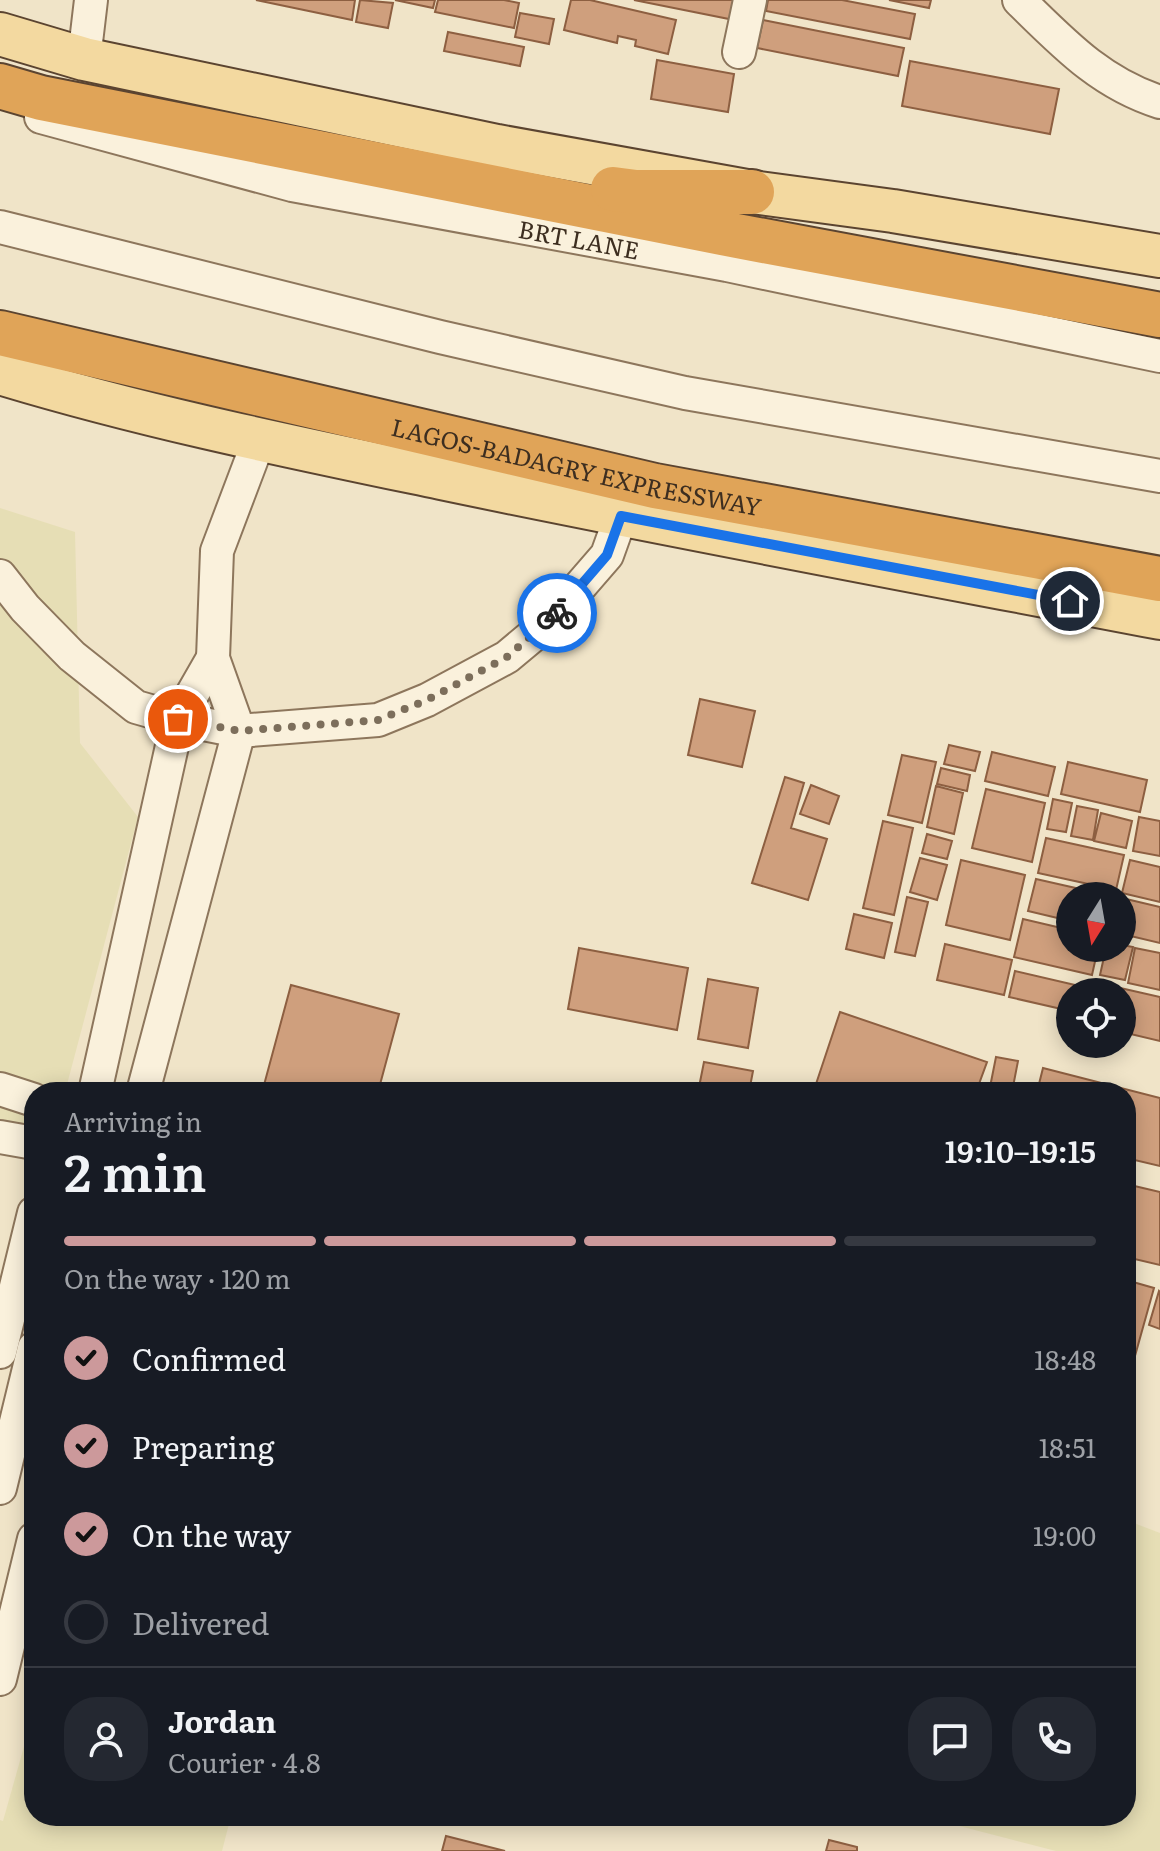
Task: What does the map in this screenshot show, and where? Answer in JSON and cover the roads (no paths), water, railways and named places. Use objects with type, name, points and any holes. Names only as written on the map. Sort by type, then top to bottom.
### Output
[{"type":"highway","points":[[0,86],[41,98],[737,236],[1160,315]]},
{"type":"highway","points":[[297,148],[636,192],[752,192]]},
{"type":"highway","name":"LAGOS-BADAGRY EXPRESSWAY","points":[[0,333],[655,486],[1160,579]]},
{"type":"main road","points":[[0,34],[84,59],[497,146],[752,192],[893,211],[1160,256]]},
{"type":"main road","name":"LAGOS-BADAGRY EXPRESSWAY","points":[[0,373],[52,389],[259,440],[621,516],[1160,618]]},
{"type":"street","points":[[84,59],[91,0]]},
{"type":"street","points":[[739,52],[750,0]]},
{"type":"street","points":[[1019,0],[1090,68],[1137,94],[1160,102]]},
{"type":"street","name":"BRT LANE","points":[[0,106],[292,185],[727,265],[1160,356]]},
{"type":"street","points":[[0,227],[440,337],[685,393],[1160,476]]},
{"type":"street","points":[[146,1082],[239,731],[213,658],[217,551],[259,440]]},
{"type":"street","points":[[0,576],[25,608],[72,656],[136,707],[239,731],[378,720],[427,700],[507,657],[549,622],[607,555],[621,516]]},
{"type":"street","points":[[97,1082],[178,719],[213,658]]},
{"type":"street","points":[[0,1089],[24,1097]]},
{"type":"street","points":[[0,1137],[24,1141]]},
{"type":"street","points":[[0,1352],[24,1254]]},
{"type":"street","points":[[0,1488],[24,1389]]},
{"type":"street","points":[[0,1679],[24,1580]]}]
